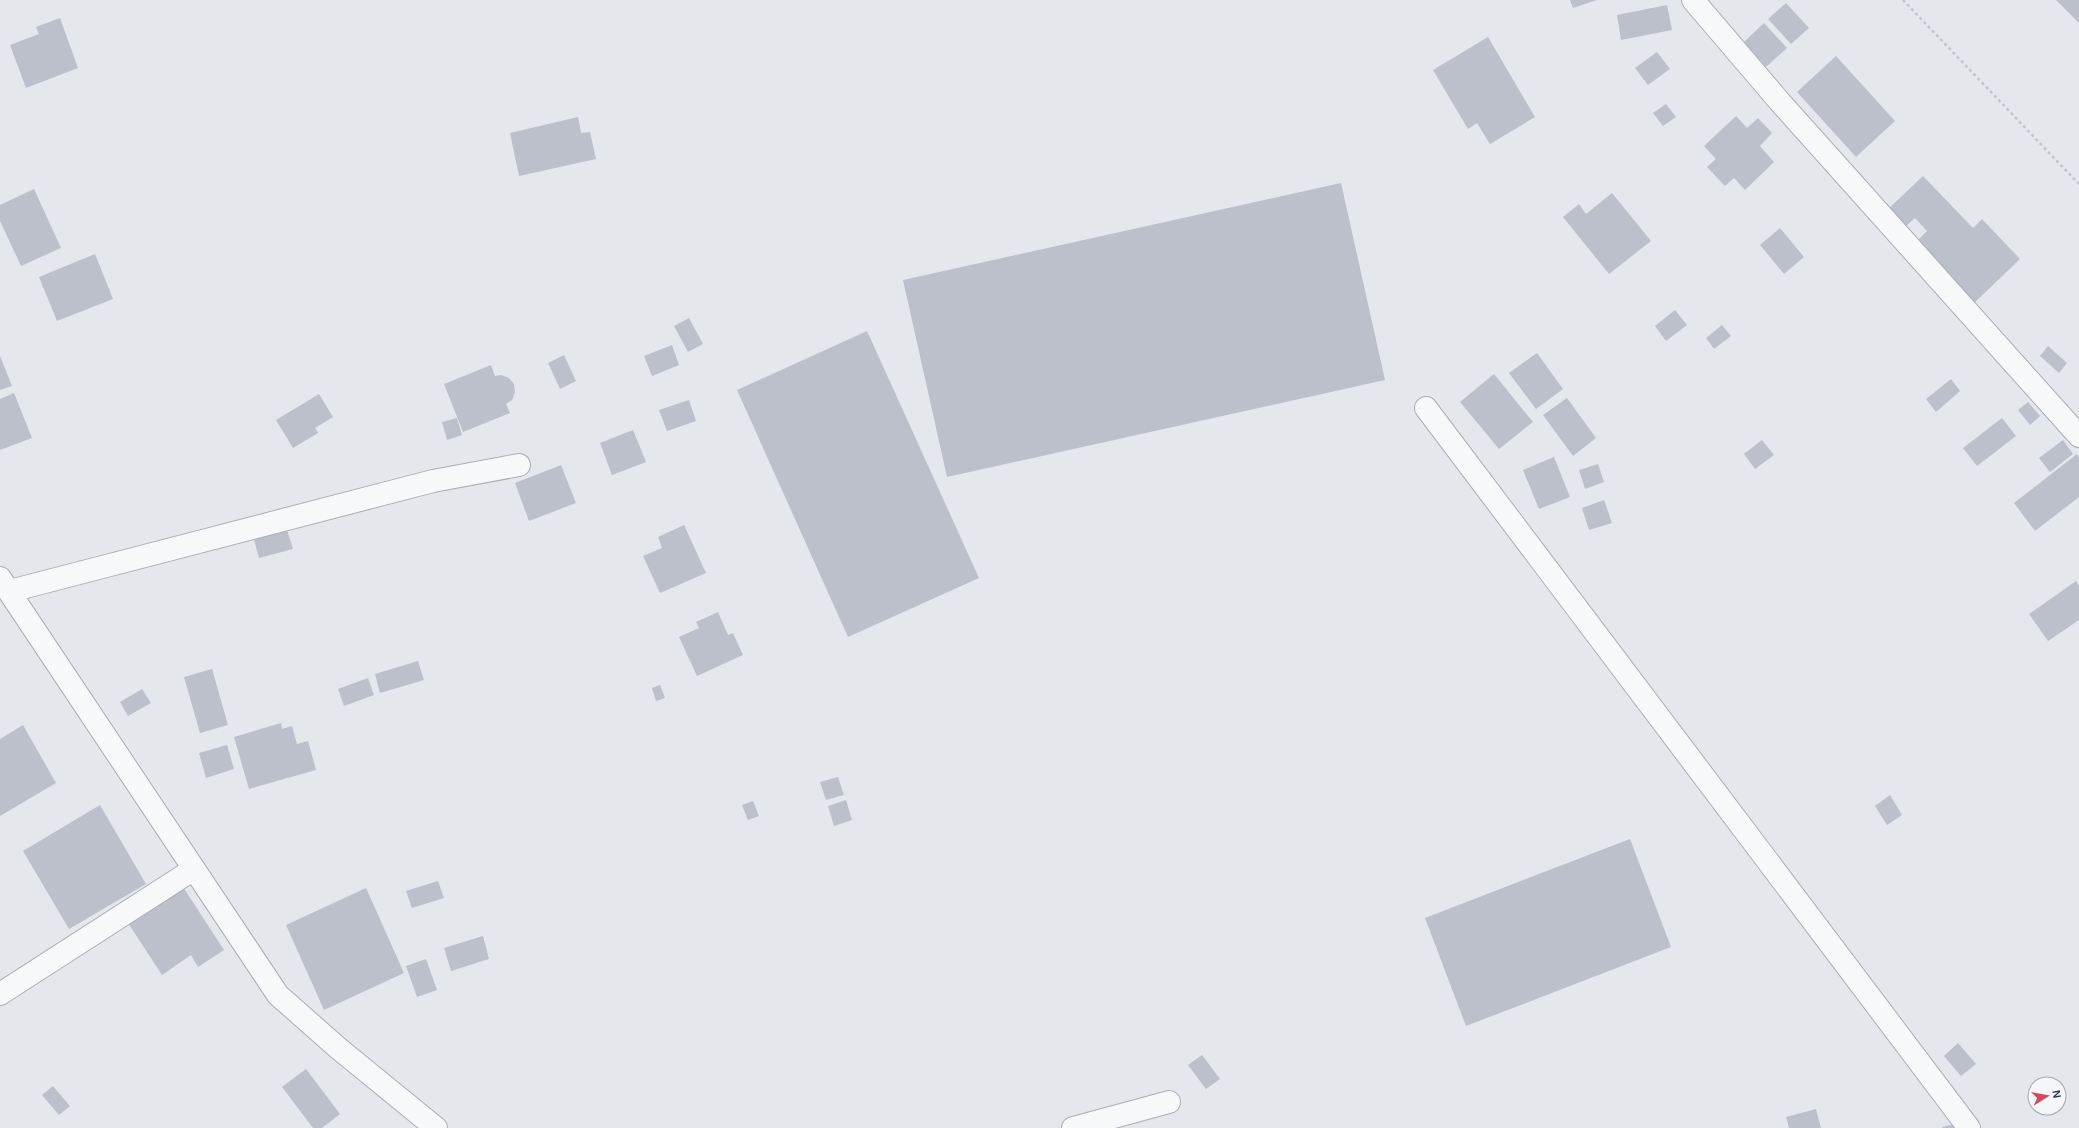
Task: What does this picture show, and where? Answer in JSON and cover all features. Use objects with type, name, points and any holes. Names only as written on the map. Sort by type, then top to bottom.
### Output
[{"type":"lane","points":[[1693,0],[1780,102],[2079,436]]},
{"type":"lane","points":[[1426,408],[1969,1128]]},
{"type":"lane","points":[[436,1128],[338,1048],[278,995],[5,585],[432,481],[520,465]]},
{"type":"lane","points":[[0,994],[194,869]]},
{"type":"lane","points":[[1073,1128],[1169,1102]]},
{"type":"path","points":[[1903,0],[2079,184]]},
{"type":"building","points":[[1570,0],[1597,0],[1573,8]]},
{"type":"building","points":[[2056,0],[2079,0],[2079,23]]},
{"type":"building","points":[[1786,3],[1809,28],[1791,44],[1768,19]]},
{"type":"building","points":[[1667,5],[1672,30],[1621,40],[1617,15]]},
{"type":"building","points":[[60,18],[78,68],[26,88],[10,45],[39,34],[36,27]]},
{"type":"building","points":[[1764,23],[1787,48],[1766,67],[1744,42]]},
{"type":"building","points":[[1488,37],[1535,117],[1490,144],[1477,123],[1468,129],[1433,70]]},
{"type":"building","points":[[1657,52],[1670,69],[1648,85],[1635,68]]},
{"type":"building","points":[[1836,56],[1895,121],[1856,157],[1797,92]]},
{"type":"building","points":[[1666,104],[1676,117],[1663,126],[1653,113]]},
{"type":"building","points":[[1736,116],[1747,128],[1758,118],[1772,133],[1760,146],[1774,162],[1745,190],[1734,178],[1725,186],[1707,167],[1716,159],[1704,146]]},
{"type":"building","points":[[578,117],[581,133],[590,132],[596,159],[519,176],[510,133]]},
{"type":"building","points":[[1923,176],[1973,228],[1982,219],[2020,259],[1972,305],[1914,244],[1927,231],[1915,218],[1901,231],[1884,213]]},
{"type":"building","points":[[1341,183],[1385,380],[947,477],[903,280]]},
{"type":"building","points":[[34,189],[61,248],[21,266],[0,221],[0,205]]},
{"type":"building","points":[[1612,193],[1651,241],[1609,274],[1563,217],[1579,204],[1586,214]]},
{"type":"building","points":[[1780,228],[1804,257],[1784,274],[1760,245]]},
{"type":"building","points":[[95,254],[113,299],[57,321],[39,277]]},
{"type":"building","points":[[1675,310],[1687,325],[1666,341],[1655,326]]},
{"type":"building","points":[[689,318],[703,344],[688,352],[674,326]]},
{"type":"building","points":[[1722,325],[1731,336],[1714,349],[1706,338]]},
{"type":"building","points":[[867,331],[979,578],[848,637],[737,390]]},
{"type":"building","points":[[672,345],[679,365],[652,376],[644,356]]},
{"type":"building","points":[[2048,346],[2067,363],[2059,373],[2040,356]]},
{"type":"building","points":[[1537,353],[1563,389],[1536,409],[1509,373]]},
{"type":"building","points":[[564,355],[576,381],[560,389],[548,363]]},
{"type":"building","points":[[0,356],[12,386],[0,390]]},
{"type":"building","points":[[491,365],[495,376],[501,375],[509,378],[514,384],[515,392],[512,400],[506,404],[510,413],[463,432],[444,384]]},
{"type":"building","points":[[1494,374],[1533,422],[1499,449],[1460,402]]},
{"type":"building","points":[[1951,379],[1960,391],[1936,412],[1926,399]]},
{"type":"building","points":[[14,393],[32,438],[0,450],[0,399]]},
{"type":"building","points":[[319,394],[333,417],[315,428],[318,433],[293,448],[276,420]]},
{"type":"building","points":[[1567,398],[1596,438],[1573,456],[1543,415]]},
{"type":"building","points":[[689,400],[696,421],[667,431],[659,410]]},
{"type":"building","points":[[2028,402],[2040,416],[2030,425],[2018,410]]},
{"type":"building","points":[[457,418],[462,435],[447,440],[442,422]]},
{"type":"building","points":[[2002,418],[2016,436],[1977,466],[1963,448]]},
{"type":"building","points":[[633,430],[646,462],[612,475],[600,443]]},
{"type":"building","points":[[1762,440],[1774,455],[1755,469],[1744,454]]},
{"type":"building","points":[[2063,440],[2073,454],[2050,472],[2039,458]]},
{"type":"building","points":[[2077,454],[2079,457],[2079,497],[2035,531],[2014,503]]},
{"type":"building","points":[[1554,457],[1570,497],[1539,509],[1523,470]]},
{"type":"building","points":[[1598,464],[1604,482],[1585,489],[1579,470]]},
{"type":"building","points":[[561,465],[576,503],[529,521],[515,483]]},
{"type":"building","points":[[1604,500],[1612,523],[1589,530],[1582,508]]},
{"type":"building","points":[[684,525],[706,573],[660,593],[643,556],[662,548],[658,537]]},
{"type":"building","points":[[286,527],[293,549],[259,558],[253,536]]},
{"type":"building","points":[[2076,581],[2079,586],[2079,620],[2048,641],[2029,614]]},
{"type":"building","points":[[718,612],[728,635],[733,633],[743,655],[697,676],[679,637],[699,628],[696,622]]},
{"type":"building","points":[[418,661],[424,680],[380,693],[375,674]]},
{"type":"building","points":[[212,669],[228,725],[200,733],[184,677]]},
{"type":"building","points":[[368,678],[374,695],[344,706],[338,689]]},
{"type":"building","points":[[660,685],[665,698],[656,701],[652,688]]},
{"type":"building","points":[[142,689],[151,703],[128,716],[120,702]]},
{"type":"building","points":[[281,723],[282,729],[292,726],[297,744],[308,741],[316,770],[249,789],[234,737]]},
{"type":"building","points":[[23,725],[56,783],[0,816],[0,739]]},
{"type":"building","points":[[227,745],[234,769],[206,778],[199,753]]},
{"type":"building","points":[[838,777],[844,795],[826,800],[820,782]]},
{"type":"building","points":[[1890,795],[1902,815],[1887,825],[1875,806]]},
{"type":"building","points":[[846,800],[852,820],[834,826],[828,806]]},
{"type":"building","points":[[753,801],[759,816],[748,820],[742,805]]},
{"type":"building","points":[[100,805],[146,884],[69,929],[23,851]]},
{"type":"building","points":[[1630,839],[1671,947],[1466,1026],[1425,918]]},
{"type":"building","points":[[438,881],[444,898],[412,908],[406,891]]},
{"type":"building","points":[[183,887],[224,950],[198,967],[191,955],[162,975],[128,923]]},
{"type":"building","points":[[366,888],[404,973],[324,1010],[286,925]]},
{"type":"building","points":[[483,936],[489,959],[451,971],[444,948]]},
{"type":"building","points":[[426,959],[437,990],[417,997],[406,966]]},
{"type":"building","points":[[1958,1043],[1976,1064],[1961,1076],[1944,1056]]},
{"type":"building","points":[[1202,1055],[1220,1079],[1206,1089],[1188,1065]]},
{"type":"building","points":[[306,1069],[340,1114],[322,1128],[313,1128],[282,1087]]},
{"type":"building","points":[[53,1086],[70,1106],[59,1115],[42,1095]]},
{"type":"building","points":[[1816,1109],[1821,1128],[1789,1128],[1786,1117]]},
{"type":"building","points":[[1955,1124],[1956,1128],[1942,1128],[1942,1127]]}]
